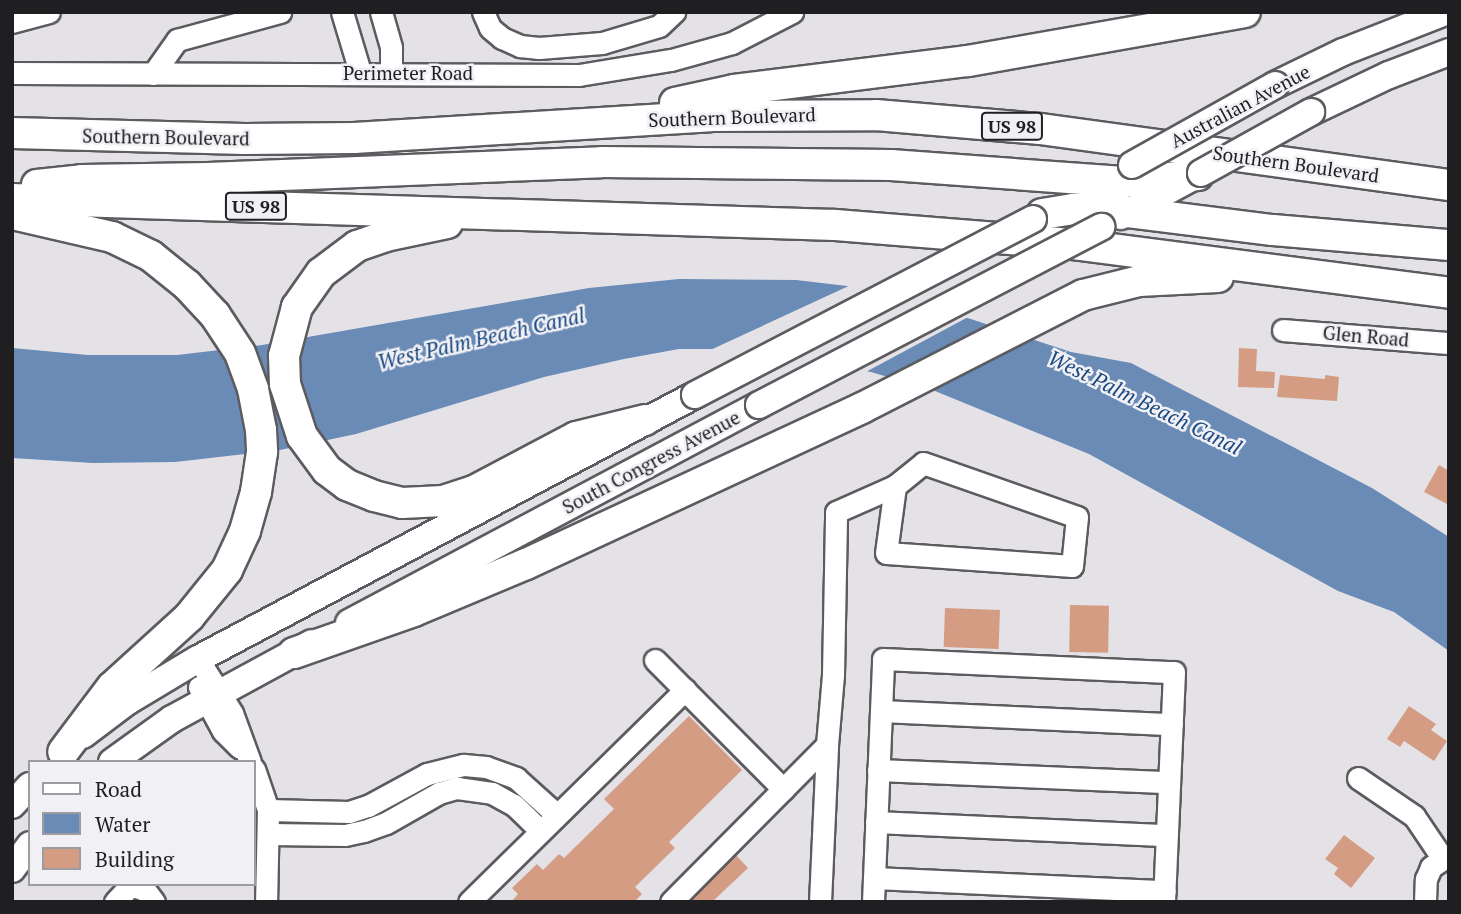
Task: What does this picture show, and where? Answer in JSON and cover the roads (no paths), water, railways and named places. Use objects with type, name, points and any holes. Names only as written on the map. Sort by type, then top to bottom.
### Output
[{"type":"highway","points":[[571,126],[734,90],[968,61],[1245,12]]},
{"type":"highway","name":"Southern Boulevard","points":[[12,133],[259,139],[396,136],[765,114],[930,118],[1054,131],[1449,185]]},
{"type":"highway","points":[[12,187],[82,180],[208,178],[602,162],[891,165],[1104,181],[1138,181],[1199,174]]},
{"type":"highway","name":"US 98","points":[[12,199],[779,223],[962,234],[1126,250],[1449,293]]},
{"type":"highway","points":[[1037,217],[1089,209],[1449,245]]},
{"type":"highway","points":[[500,213],[394,234],[357,246],[332,262],[311,284],[291,323],[284,356],[287,396],[302,436],[323,466],[347,485],[374,496],[402,503],[443,501],[474,491],[576,437],[645,420]]},
{"type":"highway","points":[[12,214],[91,230],[133,247],[187,285],[240,353],[253,389],[261,430],[259,478],[244,531],[216,586],[189,617],[112,687],[58,757]]},
{"type":"highway","points":[[294,653],[414,611],[513,569],[880,398],[1083,295],[1124,284],[1168,279],[1297,274]]},
{"type":"main road","name":"Australian Avenue","points":[[1037,217],[1275,85],[1343,52],[1445,12]]},
{"type":"main road","name":"Australian Avenue","points":[[1199,174],[1345,96],[1389,75],[1449,52]]},
{"type":"main road","name":"South Congress Avenue","points":[[115,760],[212,696],[1199,174]]},
{"type":"main road","name":"South Congress Avenue","points":[[58,757],[128,701],[192,662],[645,420],[1037,217]]},
{"type":"main road","points":[[12,806],[28,788]]},
{"type":"main road","points":[[12,869],[28,848]]},
{"type":"street","points":[[12,22],[49,12]]},
{"type":"street","points":[[153,74],[177,40],[280,12]]},
{"type":"street","points":[[342,12],[360,72]]},
{"type":"street","points":[[381,12],[391,48],[391,72]]},
{"type":"street","points":[[484,12],[489,27],[502,38],[520,46],[539,47],[602,43],[659,26],[674,12]]},
{"type":"street","name":"Perimeter Road","points":[[12,73],[391,72],[579,75],[671,61],[732,43],[756,21],[792,12]]},
{"type":"street","name":"Glen Road","points":[[1283,330],[1449,343]]},
{"type":"street","points":[[820,902],[833,663],[836,512],[895,486],[923,463],[1077,517],[1072,566],[886,553],[895,486]]},
{"type":"street","points":[[873,902],[883,659],[1174,672],[1164,896],[874,878]]},
{"type":"street","points":[[655,660],[783,789]]},
{"type":"street","points":[[192,662],[212,696],[223,731],[247,760]]},
{"type":"street","points":[[469,902],[685,690]]},
{"type":"street","points":[[881,712],[1172,724]]},
{"type":"street","points":[[671,902],[827,745]]},
{"type":"street","points":[[268,810],[349,811],[368,806],[446,767],[464,765],[499,771],[516,778],[557,815]]},
{"type":"street","points":[[878,770],[1169,782]]},
{"type":"street","points":[[492,793],[499,771]]},
{"type":"street","points":[[1357,778],[1414,816],[1446,859],[1431,867],[1426,879],[1425,902]]},
{"type":"street","points":[[256,780],[268,810],[267,902]]},
{"type":"street","points":[[411,783],[422,803]]},
{"type":"street","points":[[269,834],[345,835],[386,823],[457,788],[492,793],[514,805],[541,831]]},
{"type":"street","points":[[876,822],[1167,835]]},
{"type":"street","points":[[115,902],[129,887],[145,890],[153,902]]},
{"type":"water","name":"West Palm Beach Canal","points":[[679,279],[796,280],[847,286],[916,301],[1071,352],[1131,363],[1372,488],[1449,537],[1449,651],[1394,612],[1338,591],[1089,454],[935,391],[871,372],[744,349],[679,349],[624,359],[544,377],[356,434],[280,450],[175,462],[93,463],[12,458],[12,348],[88,355],[177,355],[262,345],[589,288]]}]
